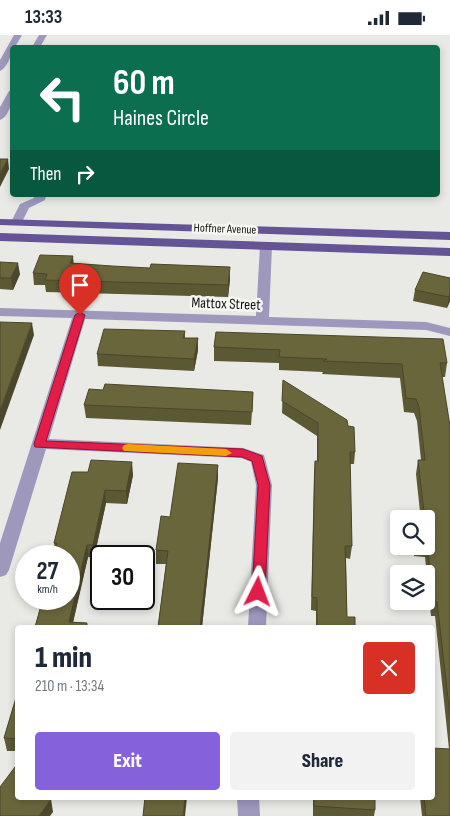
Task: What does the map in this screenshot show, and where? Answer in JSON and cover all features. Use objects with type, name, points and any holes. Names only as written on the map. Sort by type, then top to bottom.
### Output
[{"type":"main road","name":"Hoffner Avenue","points":[[0,222],[450,236]]},
{"type":"main road","name":"Hoffner Avenue","points":[[0,237],[450,252]]},
{"type":"street","points":[[0,68],[10,50]]},
{"type":"street","points":[[0,117],[10,97]]},
{"type":"street","points":[[17,222],[24,206],[38,200],[39,197]]},
{"type":"street","points":[[262,321],[266,246]]},
{"type":"street","name":"Mattox Street","points":[[0,312],[426,326],[450,332]]},
{"type":"street","points":[[0,570],[80,315]]},
{"type":"street","points":[[39,444],[243,453],[258,459],[264,485],[257,625]]},
{"type":"street","points":[[248,800],[249,816]]},
{"type":"building","points":[[0,159],[8,159],[0,173]]},
{"type":"building","points":[[40,255],[73,256],[70,263],[112,266],[150,268],[151,264],[230,267],[228,285],[45,280],[47,274],[33,273]]},
{"type":"building","points":[[0,262],[18,263],[11,278],[0,278]]},
{"type":"building","points":[[423,272],[450,278],[449,297],[415,290]]},
{"type":"building","points":[[0,322],[32,323],[0,411]]},
{"type":"building","points":[[104,329],[185,331],[183,338],[198,338],[194,359],[97,354]]},
{"type":"building","points":[[216,332],[443,339],[447,363],[440,363],[450,426],[450,716],[437,602],[435,602],[435,565],[429,565],[428,555],[435,555],[435,510],[424,510],[418,460],[425,460],[419,407],[416,399],[406,398],[402,364],[323,361],[327,359],[279,357],[280,350],[214,347]]},
{"type":"building","points":[[283,380],[347,420],[348,426],[354,427],[355,452],[350,452],[352,546],[345,546],[347,617],[355,617],[355,625],[317,625],[317,598],[312,597],[315,461],[318,461],[318,423],[282,401]]},
{"type":"building","points":[[105,384],[253,392],[252,412],[84,405],[89,389],[103,390]]},
{"type":"building","points":[[91,460],[132,462],[126,491],[105,490],[93,545],[87,545],[80,575],[80,545],[56,545],[57,543],[54,543],[72,472],[88,472]]},
{"type":"building","points":[[178,463],[218,465],[200,625],[158,625],[168,551],[156,550],[161,516],[170,517]]},
{"type":"building","points":[[40,610],[72,610],[69,622],[87,623],[86,625],[36,625]]},
{"type":"building","points":[[15,701],[15,739],[4,738]]},
{"type":"building","points":[[435,748],[450,749],[450,816],[426,816],[424,800],[435,800]]},
{"type":"building","points":[[15,767],[15,800],[50,800],[39,816],[0,816],[0,787]]},
{"type":"building","points":[[145,800],[185,800],[183,816],[143,816]]},
{"type":"building","points":[[314,800],[375,800],[375,810],[314,806]]},
{"type":"slow traffic","points":[[128,448],[226,453]]},
{"type":"route","points":[[80,315],[39,444],[243,453],[258,459],[264,485],[258,592]]}]
